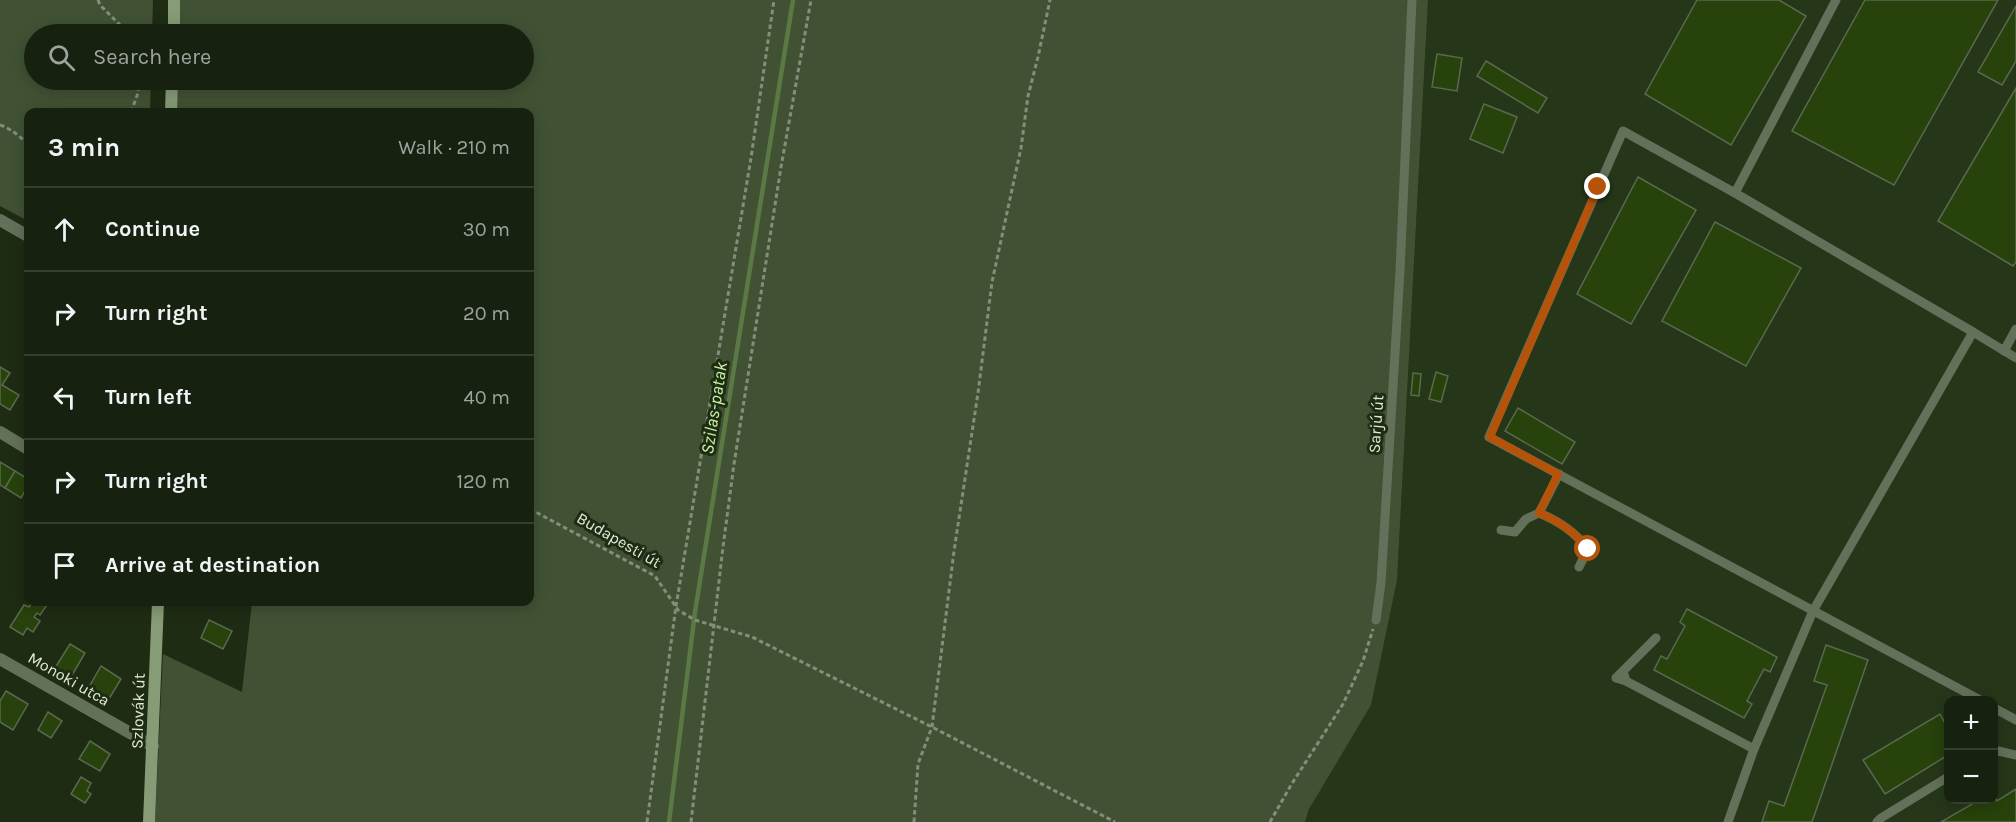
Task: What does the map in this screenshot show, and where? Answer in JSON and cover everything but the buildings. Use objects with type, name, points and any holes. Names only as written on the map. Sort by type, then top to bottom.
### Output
[{"type":"main road","points":[[174,0],[174,24]]},
{"type":"main road","points":[[171,108],[172,90]]},
{"type":"main road","name":"Szlovák út","points":[[149,822],[158,606]]},
{"type":"street","points":[[0,220],[24,234]]},
{"type":"street","points":[[0,432],[24,447]]},
{"type":"street","name":"Monoki utca","points":[[0,659],[153,746]]},
{"type":"lane","name":"Sarjú út","points":[[1376,620],[1381,583],[1400,271],[1412,0]]},
{"type":"lane","points":[[1734,193],[1836,0]]},
{"type":"lane","points":[[1972,696],[1490,437],[1623,131],[1734,193],[2016,358]]},
{"type":"lane","points":[[2004,351],[2016,329]]},
{"type":"lane","points":[[1728,822],[1754,749],[1813,611],[1973,332]]},
{"type":"lane","points":[[1501,530],[1515,532],[1526,519],[1539,513],[1558,474]]},
{"type":"lane","points":[[1539,513],[1556,520],[1578,536],[1588,549],[1579,567]]},
{"type":"lane","points":[[1656,638],[1623,671],[1626,681],[1754,749]]},
{"type":"lane","points":[[1998,710],[2016,720]]},
{"type":"lane","points":[[1998,751],[2016,755]]},
{"type":"lane","points":[[1877,822],[1944,779]]},
{"type":"path","points":[[98,0],[119,24]]},
{"type":"path","points":[[647,822],[677,608],[751,158],[774,0]]},
{"type":"path","points":[[691,822],[735,464],[811,0]]},
{"type":"path","points":[[914,822],[918,764],[932,727],[954,550],[992,282],[1021,148],[1028,96],[1050,0]]},
{"type":"path","points":[[132,108],[138,90]]},
{"type":"path","points":[[0,125],[24,140]]},
{"type":"path","name":"Budapesti út","points":[[534,511],[656,576],[677,608]]},
{"type":"path","points":[[677,608],[695,620],[752,637],[1115,822]]},
{"type":"path","points":[[1270,822],[1343,704],[1363,661],[1376,620]]},
{"type":"shaded area","points":[[0,0],[153,0],[152,24],[24,24],[24,90],[151,90],[150,108],[24,108],[24,219],[0,206]]},
{"type":"shaded area","points":[[180,0],[1428,0],[1397,580],[1371,705],[1309,809],[1305,822],[155,822],[163,654],[242,692],[252,606],[534,606],[534,108],[177,108],[177,90],[534,90],[534,24],[179,24]]},
{"type":"shaded area","points":[[1428,0],[2016,0],[2016,822],[1305,822],[1397,580]]},
{"type":"waterway","name":"Szilas-patak","points":[[669,822],[695,612],[793,0]]},
{"type":"route","points":[[1588,549],[1578,536],[1556,520],[1539,513],[1558,474],[1490,437],[1598,187]]}]
